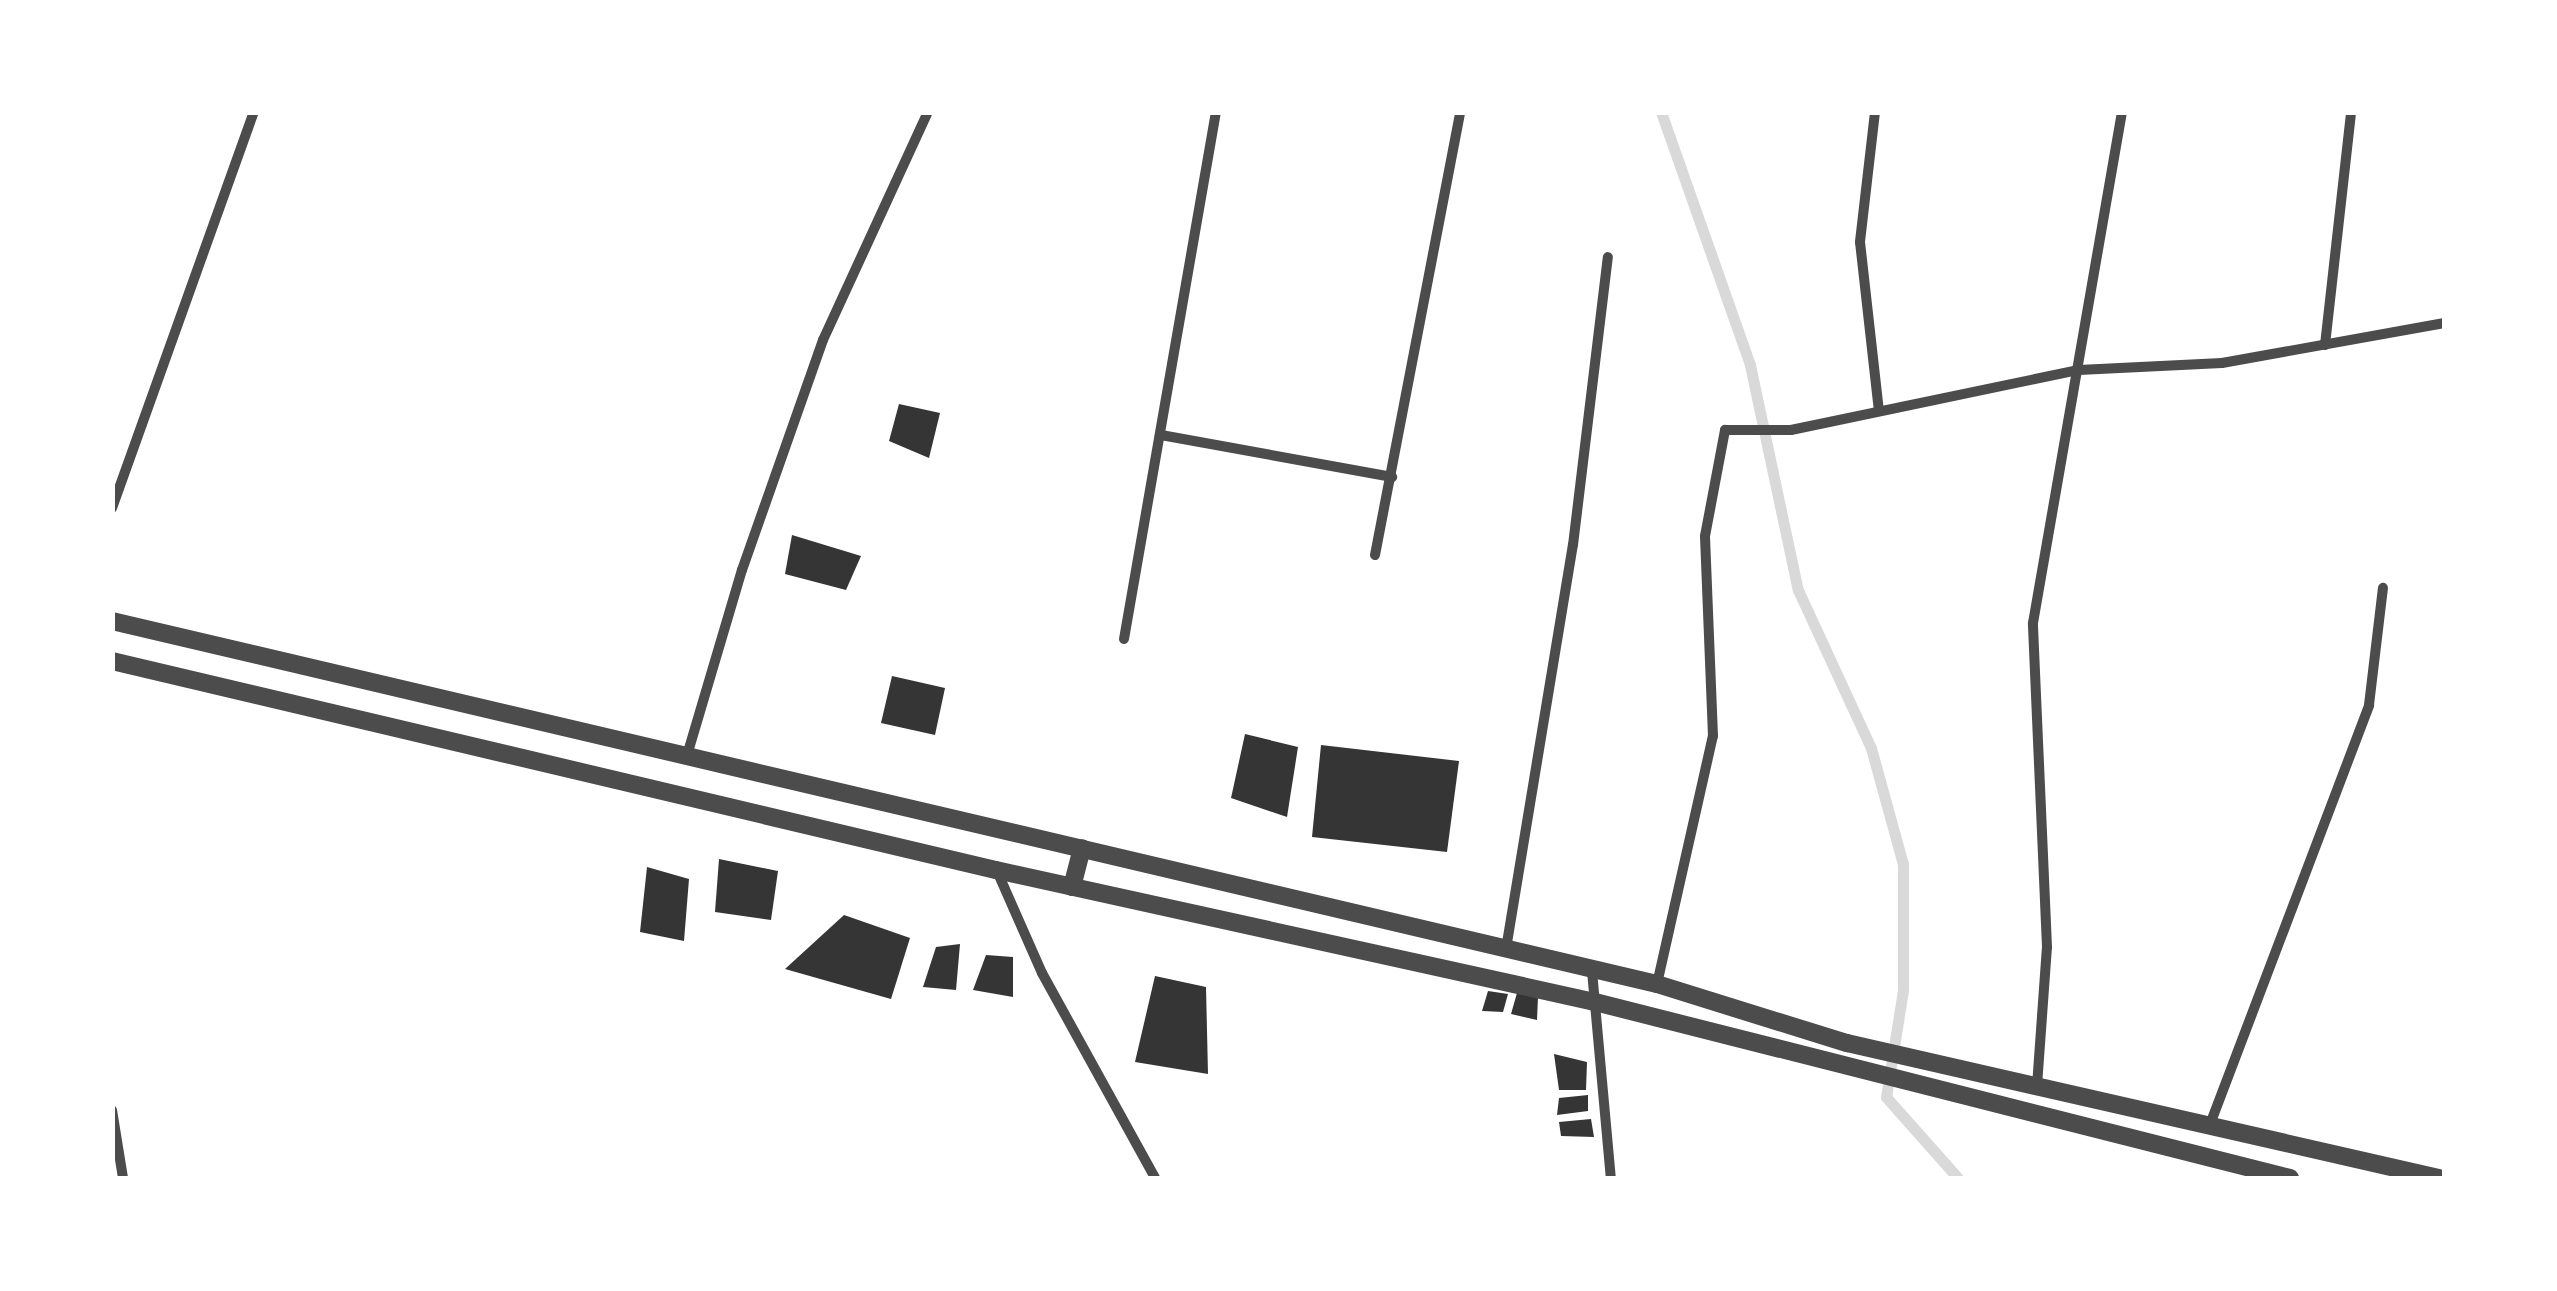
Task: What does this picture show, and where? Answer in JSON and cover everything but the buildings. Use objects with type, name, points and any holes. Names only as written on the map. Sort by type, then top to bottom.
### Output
[{"type":"street","points":[[112,508],[254,112]]},
{"type":"street","points":[[688,752],[742,570],[824,340],[928,112]]},
{"type":"street","points":[[1124,639],[1216,112]]},
{"type":"street","points":[[1375,555],[1460,112]]},
{"type":"street","points":[[1875,112],[1860,242],[1879,412]]},
{"type":"street","points":[[2037,1088],[2047,948],[2032,623],[2122,112]]},
{"type":"street","points":[[2325,345],[2351,112]]},
{"type":"street","points":[[1506,949],[1573,545],[1608,256]]},
{"type":"street","points":[[1656,984],[1713,736],[1706,536],[1726,430],[1791,430],[2079,370],[2222,363],[2444,323]]},
{"type":"street","points":[[1160,435],[1392,477]]},
{"type":"street","points":[[2209,1128],[2368,705],[2383,588]]},
{"type":"street","points":[[112,621],[688,752],[1656,984],[1847,1043],[2439,1178]]},
{"type":"street","points":[[112,661],[996,870],[1596,1002],[1946,1095],[2290,1178]]},
{"type":"street","points":[[1072,886],[1082,848]]},
{"type":"street","points":[[996,870],[1042,973],[1155,1178]]},
{"type":"street","points":[[1592,971],[1611,1178]]},
{"type":"street","points":[[112,1110],[123,1178]]},
{"type":"waterway","points":[[1661,112],[1750,365],[1798,590],[1871,748],[1903,864],[1903,990],[1886,1097],[1958,1178]]}]
